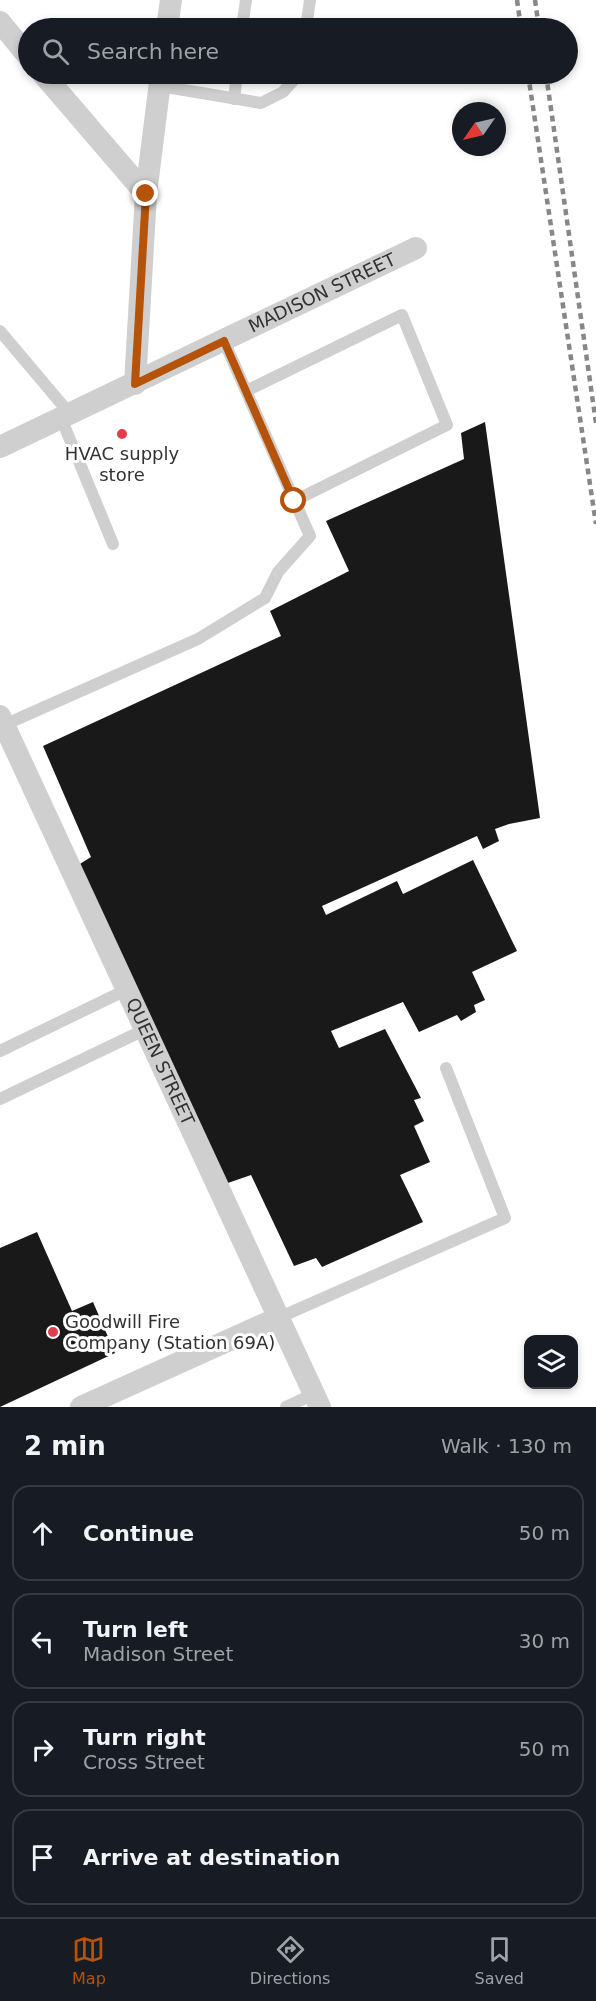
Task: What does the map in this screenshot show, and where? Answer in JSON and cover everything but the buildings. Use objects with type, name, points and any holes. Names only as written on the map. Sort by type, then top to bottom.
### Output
[{"type":"street","points":[[168,18],[171,0]]},
{"type":"street","points":[[0,22],[18,44]]},
{"type":"street","points":[[52,84],[146,194]]},
{"type":"street","points":[[135,384],[146,194],[160,84]]},
{"type":"street","name":"MADISON STREET","points":[[0,447],[416,248]]},
{"type":"street","name":"QUEEN STREET","points":[[2,721],[317,1400]]},
{"type":"street","points":[[92,1405],[278,1318]]},
{"type":"lane","points":[[243,18],[246,0]]},
{"type":"lane","points":[[307,18],[310,0]]},
{"type":"lane","points":[[176,84],[234,99],[261,103],[283,93],[291,84]]},
{"type":"lane","points":[[234,99],[236,84]]},
{"type":"lane","points":[[246,391],[402,315],[447,425],[294,501]]},
{"type":"lane","points":[[0,331],[65,416],[113,544]]},
{"type":"lane","points":[[2,721],[198,639],[265,598],[278,572],[310,536],[224,341]]},
{"type":"lane","points":[[0,1051],[126,990]]},
{"type":"lane","points":[[0,1099],[144,1030]]},
{"type":"lane","points":[[278,1318],[505,1218],[446,1068]]},
{"type":"lane","points":[[286,1407],[317,1400]]},
{"type":"railway","points":[[517,0],[520,18]]},
{"type":"railway","points":[[535,0],[538,18]]},
{"type":"railway","points":[[530,84],[596,524]]},
{"type":"railway","points":[[547,84],[596,423]]},
{"type":"place","name":"HVAC supply store","points":[[122,434]]},
{"type":"place","name":"Goodwill Fire Company (Station 69A)","points":[[53,1332]]},
{"type":"route","points":[[146,194],[135,384],[224,341],[294,501]]}]
